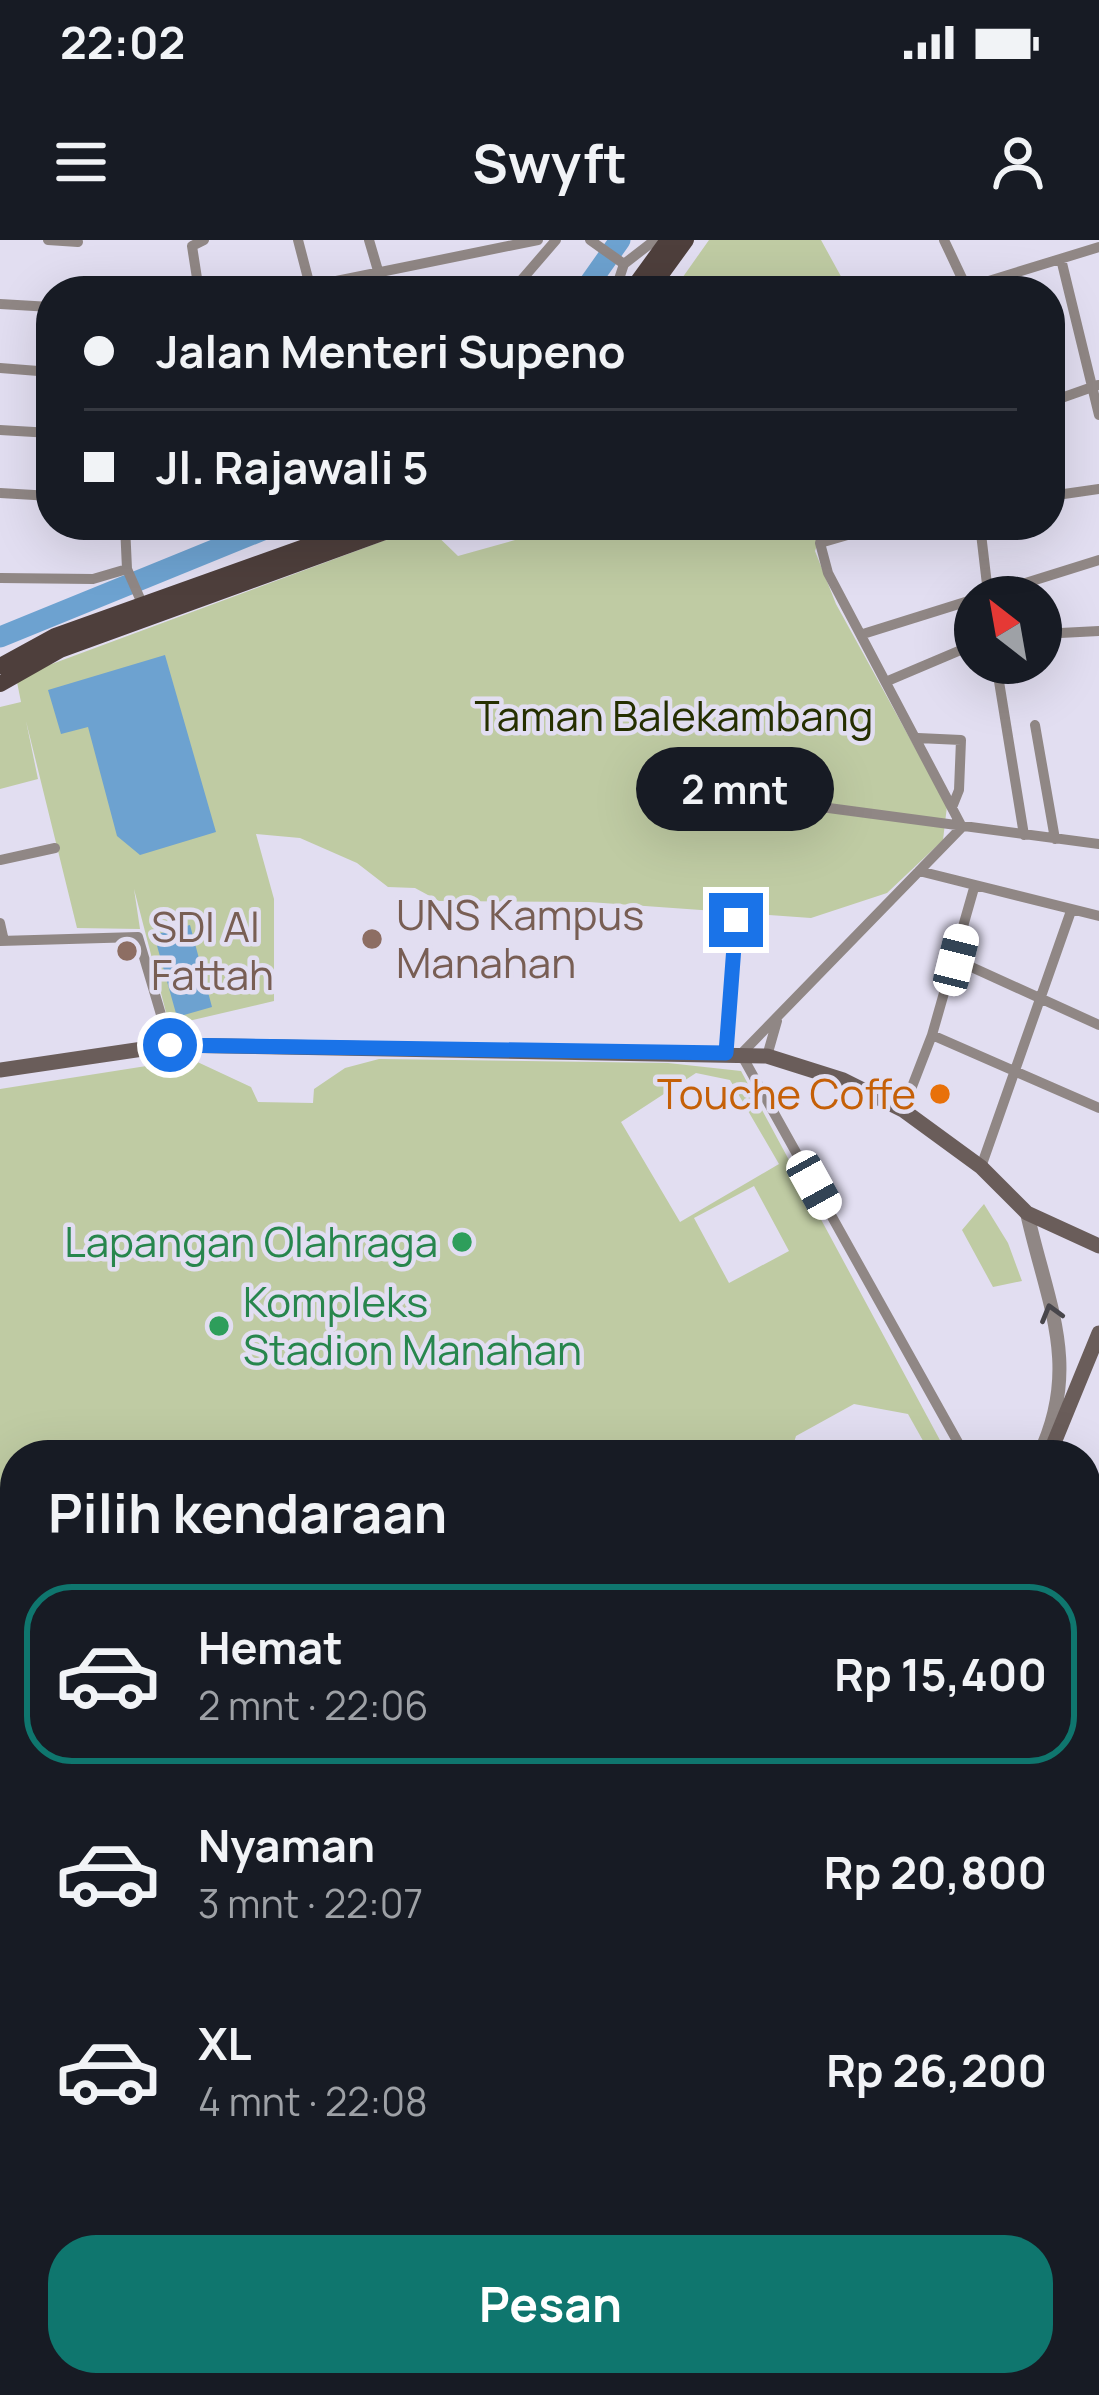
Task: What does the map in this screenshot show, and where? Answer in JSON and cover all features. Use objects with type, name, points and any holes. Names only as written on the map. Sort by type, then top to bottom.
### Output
[{"type":"main road","points":[[642,276],[668,240]]},
{"type":"main road","points":[[660,276],[686,240]]},
{"type":"main road","points":[[0,684],[144,607],[325,540]]},
{"type":"main road","points":[[0,666],[55,636],[356,540]]},
{"type":"main road","points":[[0,1070],[170,1045],[767,1056],[842,1080],[903,1109],[981,1167],[1027,1213],[1099,1246]]},
{"type":"main road","points":[[1056,1440],[1097,1345]]},
{"type":"main road","points":[[1064,1440],[1072,1402]]},
{"type":"street","points":[[48,240],[78,242]]},
{"type":"street","points":[[197,276],[192,245],[204,240]]},
{"type":"street","points":[[298,240],[307,276]]},
{"type":"street","points":[[369,240],[379,276]]},
{"type":"street","points":[[362,276],[493,245],[538,240]]},
{"type":"street","points":[[525,276],[556,240]]},
{"type":"street","points":[[590,240],[621,262]]},
{"type":"street","points":[[618,276],[621,262],[655,240]]},
{"type":"street","points":[[944,240],[961,276]]},
{"type":"street","points":[[1009,276],[1099,247]]},
{"type":"street","points":[[1061,259],[1099,415]]},
{"type":"street","points":[[0,304],[36,306]]},
{"type":"street","points":[[0,368],[36,371]]},
{"type":"street","points":[[1065,397],[1095,386]]},
{"type":"street","points":[[0,430],[36,432]]},
{"type":"street","points":[[1065,494],[1099,489]]},
{"type":"street","points":[[0,493],[36,495]]},
{"type":"street","points":[[126,540],[128,571],[144,607]]},
{"type":"street","points":[[821,540],[828,573],[890,680],[962,826]]},
{"type":"street","points":[[820,543],[830,540]]},
{"type":"street","points":[[982,540],[987,576]]},
{"type":"street","points":[[1047,576],[1099,560]]},
{"type":"street","points":[[0,578],[93,579],[128,571]]},
{"type":"street","points":[[863,634],[954,605]]},
{"type":"street","points":[[1062,633],[1099,631]]},
{"type":"street","points":[[890,680],[954,653]]},
{"type":"street","points":[[999,684],[1024,835]]},
{"type":"street","points":[[1035,724],[1055,838]]},
{"type":"street","points":[[918,738],[961,740],[959,790],[952,805]]},
{"type":"street","points":[[701,791],[1099,844]]},
{"type":"street","points":[[733,1053],[778,1017],[962,826]]},
{"type":"street","points":[[0,860],[56,848]]},
{"type":"street","points":[[919,871],[1099,916]]},
{"type":"street","points":[[903,1109],[932,1035],[974,888]]},
{"type":"street","points":[[981,1167],[1071,911]]},
{"type":"street","points":[[736,920],[733,1053],[956,1440]]},
{"type":"street","points":[[0,923],[2,941],[138,937],[170,1045]]},
{"type":"street","points":[[956,960],[1099,1025]]},
{"type":"street","points":[[767,1056],[778,1017]]},
{"type":"street","points":[[932,1035],[1099,1108]]},
{"type":"street","points":[[1027,1213],[1062,1353],[1059,1414],[1046,1440]]},
{"type":"green space","points":[[709,240],[821,240],[841,276],[684,276]]},
{"type":"green space","name":"Taman Balekambang","points":[[386,540],[441,540],[458,556],[515,540],[819,540],[815,551],[836,604],[947,806],[943,840],[887,893],[811,918],[589,902],[439,901],[415,888],[388,887],[357,863],[300,838],[256,834],[274,899],[274,1001],[180,1023],[168,1020],[134,889],[140,929],[77,928],[26,721],[38,779],[0,789],[0,707],[21,702],[17,682],[33,671]]},
{"type":"green space","points":[[191,1059],[251,1087],[258,1102],[313,1103],[314,1089],[345,1068],[379,1059],[668,1063],[741,1071],[940,1440],[923,1440],[908,1414],[854,1404],[795,1440],[0,1440],[0,1089]],"holes":[[[696,1073],[730,1080],[779,1164],[680,1222],[621,1122]],[[754,1186],[789,1251],[729,1283],[694,1218]]]},
{"type":"green space","points":[[984,1204],[1008,1243],[1022,1281],[993,1287],[962,1230]]},
{"type":"water","points":[[165,655],[216,832],[140,855],[117,836],[88,727],[61,734],[48,690]]},
{"type":"water","points":[[190,925],[212,1007],[177,1017],[154,935]]},
{"type":"waterway","points":[[595,276],[620,240]]},
{"type":"waterway","points":[[0,637],[238,540]]},
{"type":"place","name":"UNS Kampus Manahan","points":[[372,939]]},
{"type":"place","name":"SDI Al Fattah","points":[[127,951]]},
{"type":"place","name":"Touche Coffe","points":[[940,1094]]},
{"type":"place","name":"Lapangan Olahraga","points":[[462,1242]]},
{"type":"place","name":"Kompleks Stadion Manahan","points":[[219,1326]]},
{"type":"route","points":[[170,1045],[726,1053],[736,920]]}]
